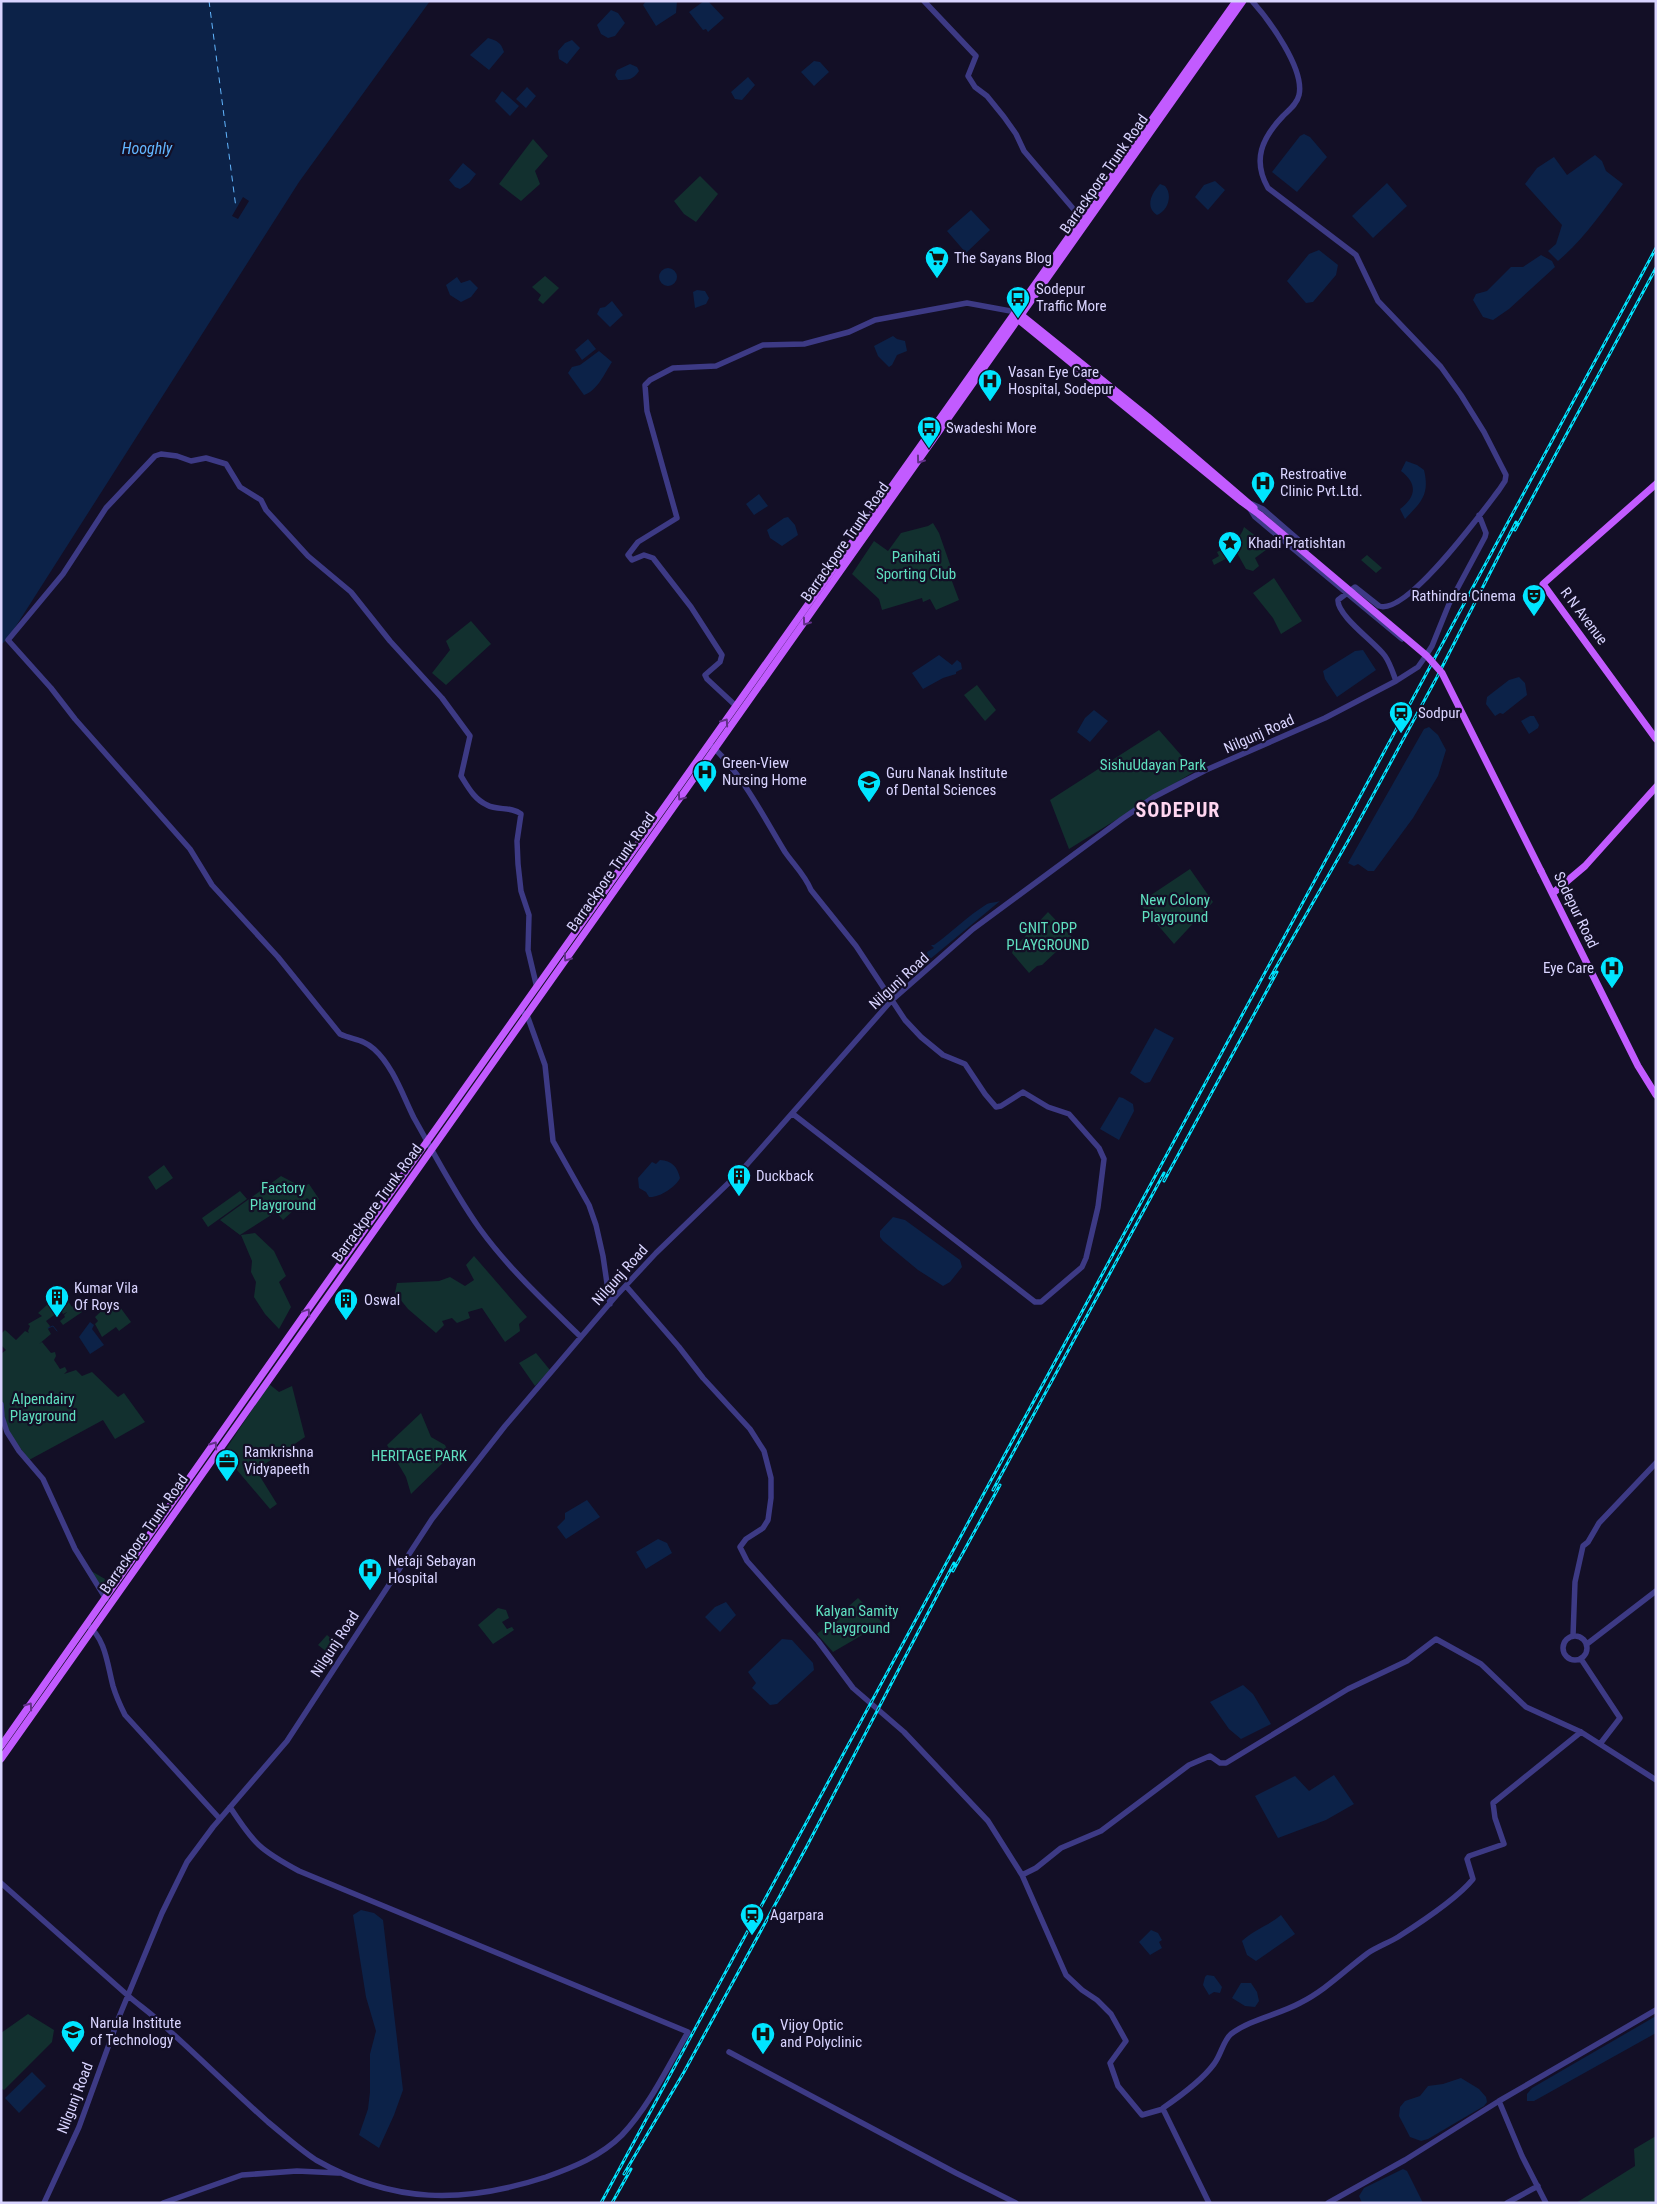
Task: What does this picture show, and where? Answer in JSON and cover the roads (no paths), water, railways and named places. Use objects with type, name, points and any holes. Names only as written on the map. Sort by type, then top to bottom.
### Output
[{"type":"main road","name":"Barrackpore Trunk Road","points":[[1,1746],[87,1624],[208,1461],[433,1149],[524,1013],[1236,1]]},
{"type":"main road","name":"Barrackpore Trunk Road","points":[[1,1759],[94,1630],[428,1141],[524,1013],[537,988],[712,747],[736,706],[1243,1]]},
{"type":"main road","name":"Sodepur Road","points":[[1016,315],[1251,506],[1428,656],[1442,672],[1638,1066],[1656,1095]]},
{"type":"main road","name":"R N Avenue","points":[[1656,484],[1543,584],[1656,738]]},
{"type":"main road","points":[[1553,893],[1585,866],[1656,787]]},
{"type":"street","points":[[924,1],[976,56],[968,76],[975,87],[987,96],[1016,134],[1024,151],[1082,218]]},
{"type":"street","points":[[1252,1],[1267,19],[1290,54],[1299,89],[1299,97],[1292,107],[1267,134],[1260,163],[1261,176],[1268,188],[1356,255],[1378,301],[1441,367],[1484,432],[1506,475],[1505,481],[1443,561],[1418,587],[1392,606],[1384,608],[1356,587],[1345,593],[1338,600],[1338,606],[1357,630],[1385,656],[1396,681]]},
{"type":"street","points":[[736,706],[706,679],[705,674],[720,662],[722,655],[691,607],[653,558],[644,555],[632,560],[628,555],[638,542],[677,518],[647,411],[645,385],[650,380],[673,368],[716,366],[763,345],[804,344],[845,333],[874,320],[967,303],[1016,315]]},
{"type":"street","points":[[537,988],[528,950],[529,915],[521,891],[518,864],[517,841],[521,814],[516,809],[488,806],[473,795],[461,776],[470,736],[465,729],[442,698],[390,641],[351,592],[308,556],[266,510],[261,500],[240,487],[226,464],[206,458],[191,461],[176,456],[161,454],[155,456],[143,471],[106,508],[63,574],[8,640],[190,849],[212,885],[278,957],[340,1034],[349,1039],[360,1039],[376,1050],[398,1083],[414,1117],[445,1173],[481,1230],[534,1291],[581,1337]]},
{"type":"street","points":[[1251,506],[1262,509],[1308,548]]},
{"type":"street","points":[[1251,506],[1254,517],[1424,658]]},
{"type":"street","name":"Nilgunj Road","points":[[44,2203],[79,2127],[128,1995],[162,1913],[187,1862],[220,1819],[287,1740],[432,1519],[505,1426],[626,1286],[656,1253],[742,1170],[891,1001],[973,929],[1122,819],[1154,798],[1206,770],[1325,718],[1396,681],[1418,666],[1432,646],[1449,604],[1485,538],[1486,533],[1479,515]]},
{"type":"street","points":[[712,747],[731,767],[786,854],[807,880],[811,890],[856,946],[891,1001],[921,1037],[943,1055],[965,1064],[992,1104],[1001,1106],[1024,1092],[1048,1107],[1069,1114],[1099,1148],[1104,1160],[1098,1207],[1088,1254],[1082,1267],[1041,1302],[1035,1302],[793,1114]]},
{"type":"street","points":[[524,1013],[545,1065],[553,1141],[588,1205],[596,1225],[610,1304]]},
{"type":"street","points":[[626,1286],[700,1374],[750,1429],[764,1451],[771,1478],[770,1510],[763,1528],[746,1539],[740,1547],[747,1562],[818,1641],[853,1688],[904,1732],[988,1822],[1022,1875],[1066,1975],[1111,2014],[1126,2041],[1110,2064],[1118,2086],[1142,2115],[1163,2108],[1178,2097],[1214,2064],[1230,2035],[1258,2020],[1301,2003],[1321,1991],[1368,1953],[1397,1937],[1431,1914],[1468,1885],[1473,1879],[1467,1859],[1469,1856],[1504,1844],[1495,1818],[1493,1804],[1581,1732]]},
{"type":"street","points":[[1,1404],[7,1432],[19,1451],[43,1479],[75,1549],[106,1598]]},
{"type":"street","points":[[1580,1659],[1569,1658],[1564,1652],[1564,1643],[1572,1636],[1575,1582],[1583,1546],[1588,1542],[1599,1523],[1656,1464]]},
{"type":"street","points":[[1580,1659],[1586,1652],[1587,1644],[1656,1591]]},
{"type":"street","points":[[87,1624],[94,1630],[104,1646],[114,1690],[125,1715],[220,1819]]},
{"type":"street","points":[[1572,1636],[1581,1637],[1587,1644]]},
{"type":"street","points":[[1022,1875],[1036,1868],[1061,1848],[1101,1831],[1189,1764],[1210,1756],[1220,1764],[1226,1763],[1348,1689],[1407,1661],[1436,1638],[1481,1664],[1526,1707],[1581,1732],[1656,1780]]},
{"type":"street","points":[[1580,1659],[1620,1718],[1600,1744]]},
{"type":"street","points":[[1,1883],[162,2023],[229,2088],[292,2142],[317,2160],[369,2187],[432,2199],[478,2196],[510,2190],[579,2164],[610,2144],[635,2119],[688,2032],[299,1872],[273,1857],[256,1844],[230,1807]]},
{"type":"street","points":[[1328,2203],[1405,2160],[1499,2100],[1656,2010]]},
{"type":"street","points":[[729,2052],[1016,2203]]},
{"type":"street","points":[[1499,2100],[1546,2203]]},
{"type":"street","points":[[1163,2108],[1209,2203]]},
{"type":"street","points":[[163,2203],[242,2175],[297,2171],[341,2173]]},
{"type":"street","points":[[1507,2203],[1538,2186]]},
{"type":"water","name":"Hooghly","points":[[1,1],[430,1],[299,182],[9,637],[1,645]]},
{"type":"water","points":[[646,1],[677,1],[676,13],[656,26],[643,5]]},
{"type":"water","points":[[704,1],[708,1],[724,18],[708,32],[706,29],[703,30],[689,12]]},
{"type":"water","points":[[611,10],[618,13],[625,23],[615,36],[608,38],[601,34],[597,25]]},
{"type":"water","points":[[488,38],[498,42],[504,52],[489,70],[470,55]]},
{"type":"water","points":[[572,40],[580,48],[567,64],[559,59],[558,51],[565,43]]},
{"type":"water","points":[[814,61],[820,62],[829,72],[814,86],[801,72]]},
{"type":"water","points":[[630,64],[637,67],[639,71],[637,74],[630,79],[618,80],[615,75],[617,70]]},
{"type":"water","points":[[748,77],[755,85],[742,100],[735,99],[731,92]]},
{"type":"water","points":[[527,87],[536,96],[526,108],[516,99]]},
{"type":"water","points":[[502,91],[519,106],[510,116],[495,101]]},
{"type":"water","points":[[1304,134],[1310,137],[1327,157],[1297,192],[1272,172],[1300,136]]},
{"type":"water","points":[[1595,155],[1602,161],[1606,171],[1623,184],[1585,234],[1558,261],[1548,251],[1556,244],[1562,225],[1525,184],[1537,168],[1554,157],[1567,175]]},
{"type":"water","points":[[463,163],[476,174],[469,183],[460,189],[455,187],[449,180]]},
{"type":"water","points":[[1215,181],[1225,190],[1208,210],[1195,197],[1204,185]]},
{"type":"water","points":[[1387,183],[1407,206],[1373,238],[1352,216]]},
{"type":"water","points":[[1160,184],[1165,186],[1169,198],[1164,210],[1157,215],[1153,212],[1150,204],[1154,192]]},
{"type":"water","points":[[971,210],[990,230],[966,253],[947,231]]},
{"type":"water","points":[[1319,250],[1338,265],[1336,275],[1313,302],[1306,303],[1287,281],[1309,254]]},
{"type":"water","points":[[1541,255],[1552,261],[1555,267],[1509,309],[1493,320],[1483,317],[1473,300],[1476,294],[1487,291],[1511,267],[1523,267]]},
{"type":"water","points":[[668,268],[674,271],[677,277],[674,283],[668,286],[662,283],[659,277],[662,271]]},
{"type":"water","points":[[457,277],[461,283],[470,280],[478,288],[471,297],[461,302],[450,295],[446,285]]},
{"type":"water","points":[[697,290],[705,291],[709,298],[706,304],[695,308],[693,292]]},
{"type":"water","points":[[612,301],[623,315],[610,327],[597,314],[600,308],[605,307]]},
{"type":"water","points":[[893,336],[905,341],[907,351],[897,355],[889,367],[878,356],[874,346]]},
{"type":"water","points":[[588,339],[596,349],[582,360],[575,350]]},
{"type":"water","points":[[599,351],[612,362],[597,386],[584,395],[568,373],[572,367],[580,365]]},
{"type":"water","points":[[1406,461],[1424,470],[1426,486],[1420,503],[1405,519],[1400,509],[1409,500],[1413,490],[1410,481],[1401,471]]},
{"type":"water","points":[[759,494],[768,506],[754,515],[746,504]]},
{"type":"water","points":[[788,517],[795,525],[798,535],[782,546],[770,538],[767,530]]},
{"type":"water","points":[[1363,650],[1376,670],[1337,697],[1325,679],[1323,671],[1355,651]]},
{"type":"water","points":[[939,655],[952,665],[957,660],[961,663],[962,669],[956,672],[956,674],[943,678],[923,689],[912,673]]},
{"type":"water","points":[[1519,677],[1525,683],[1527,695],[1503,714],[1500,713],[1495,716],[1486,704],[1487,697],[1509,680]]},
{"type":"water","points":[[1094,710],[1108,721],[1090,742],[1077,732],[1085,718]]},
{"type":"water","points":[[1534,716],[1539,725],[1538,728],[1529,734],[1521,721]]},
{"type":"water","points":[[1429,727],[1438,735],[1446,750],[1438,776],[1413,818],[1374,871],[1368,871],[1358,864],[1354,866],[1348,863],[1424,729]]},
{"type":"water","points":[[1000,901],[928,959],[927,952],[934,948],[931,945],[934,945],[987,904]]},
{"type":"water","points":[[1155,1028],[1174,1038],[1150,1082],[1145,1083],[1130,1073]]},
{"type":"water","points":[[1119,1097],[1133,1104],[1134,1111],[1119,1140],[1100,1129]]},
{"type":"water","points":[[660,1160],[673,1165],[680,1178],[667,1191],[658,1196],[649,1197],[646,1192],[639,1188],[638,1178],[652,1162],[656,1164]]},
{"type":"water","points":[[893,1217],[905,1220],[960,1260],[962,1267],[950,1282],[943,1286],[918,1270],[883,1241],[880,1237],[880,1231]]},
{"type":"water","points":[[90,1322],[94,1325],[92,1329],[104,1345],[90,1354],[79,1337]]},
{"type":"water","points":[[587,1500],[600,1517],[566,1539],[557,1527],[565,1519],[565,1513]]},
{"type":"water","points":[[658,1539],[667,1543],[672,1553],[646,1569],[636,1552]]},
{"type":"water","points":[[726,1602],[736,1615],[720,1632],[705,1617],[715,1607]]},
{"type":"water","points":[[782,1639],[792,1640],[813,1663],[814,1670],[777,1704],[770,1705],[752,1688],[756,1683],[748,1672]]},
{"type":"water","points":[[1243,1685],[1253,1694],[1271,1724],[1241,1739],[1229,1729],[1210,1702]]},
{"type":"water","points":[[1334,1775],[1354,1804],[1326,1820],[1278,1838],[1255,1796],[1295,1776],[1309,1791]]},
{"type":"water","points":[[361,1910],[374,1913],[383,1920],[403,2090],[379,2148],[359,2135],[368,2109],[370,2054],[376,2031],[366,1997],[353,1915]]},
{"type":"water","points":[[1281,1915],[1295,1934],[1256,1961],[1247,1955],[1242,1941]]},
{"type":"water","points":[[1151,1930],[1158,1933],[1162,1940],[1159,1942],[1162,1948],[1150,1955],[1139,1942]]},
{"type":"water","points":[[1207,1975],[1214,1976],[1222,1987],[1220,1993],[1214,1992],[1209,1995],[1203,1985]]},
{"type":"water","points":[[1241,1983],[1251,1983],[1257,1992],[1259,2001],[1255,2007],[1245,2006],[1232,1998]]},
{"type":"water","points":[[1656,2016],[1656,2033],[1534,2101],[1527,2101],[1527,2094],[1532,2088]]},
{"type":"water","points":[[32,2072],[46,2086],[19,2113],[5,2098]]},
{"type":"water","points":[[1461,2078],[1479,2089],[1486,2097],[1487,2102],[1484,2106],[1428,2139],[1421,2141],[1410,2137],[1399,2116],[1400,2107],[1405,2101],[1420,2096],[1428,2086],[1443,2084]]},
{"type":"water","points":[[1403,2169],[1407,2171],[1423,2203],[1362,2203],[1359,2196],[1364,2188]]},
{"type":"waterway","points":[[48,1328],[53,1326],[57,1331]]},
{"type":"railway","points":[[601,2203],[1656,248]]},
{"type":"railway","points":[[1515,530],[1656,268]]},
{"type":"railway","points":[[1270,978],[1352,834],[1437,677],[1516,522]]},
{"type":"railway","points":[[1164,1181],[1277,972]]},
{"type":"railway","points":[[993,1490],[1164,1173]]},
{"type":"railway","points":[[953,1571],[1000,1485]]},
{"type":"railway","points":[[624,2174],[684,2072],[807,1846],[954,1563]]},
{"type":"railway","points":[[612,2203],[631,2169]]},
{"type":"place","name":"The Sayans Blog","points":[[937,279]]},
{"type":"place","name":"Sodepur Traffic More","points":[[1018,319]]},
{"type":"place","name":"Vasan Eye Care Hospital, Sodepur","points":[[990,402]]},
{"type":"place","name":"Swadeshi More","points":[[929,449]]},
{"type":"place","name":"Restroative Clinic Pvt.Ltd.","points":[[1263,504]]},
{"type":"place","name":"Khadi Pratishtan","points":[[1230,564]]},
{"type":"place","name":"Rathindra Cinema","points":[[1534,617]]},
{"type":"place","name":"Sodpur","points":[[1401,734]]},
{"type":"place","name":"Green-View Nursing Home","points":[[705,793]]},
{"type":"place","name":"Guru Nanak Institute of Dental Sciences","points":[[869,803]]},
{"type":"place","name":"Eye Care","points":[[1612,989]]},
{"type":"place","name":"Duckback","points":[[739,1197]]},
{"type":"place","name":"Kumar Vila Of Roys","points":[[57,1318]]},
{"type":"place","name":"Oswal","points":[[346,1321]]},
{"type":"place","name":"Ramkrishna Vidyapeeth","points":[[227,1482]]},
{"type":"place","name":"Netaji Sebayan Hospital","points":[[370,1591]]},
{"type":"place","name":"Agarpara","points":[[752,1936]]},
{"type":"place","name":"Narula Institute of Technology","points":[[73,2053]]},
{"type":"place","name":"Vijoy Optic and Polyclinic","points":[[763,2055]]},
{"type":"district","name":"SODEPUR","points":[[1178,810]]},
{"type":"park label","name":"Panihati Sporting Club","points":[[916,566]]},
{"type":"park label","name":"SishuUdayan Park","points":[[1153,765]]},
{"type":"park label","name":"New Colony Playground","points":[[1175,908]]},
{"type":"park label","name":"GNIT OPP PLAYGROUND","points":[[1048,936]]},
{"type":"park label","name":"Factory Playground","points":[[283,1196]]},
{"type":"park label","name":"Alpendairy Playground","points":[[43,1408]]},
{"type":"park label","name":"HERITAGE PARK","points":[[419,1456]]},
{"type":"park label","name":"Kalyan Samity Playground","points":[[857,1620]]}]
